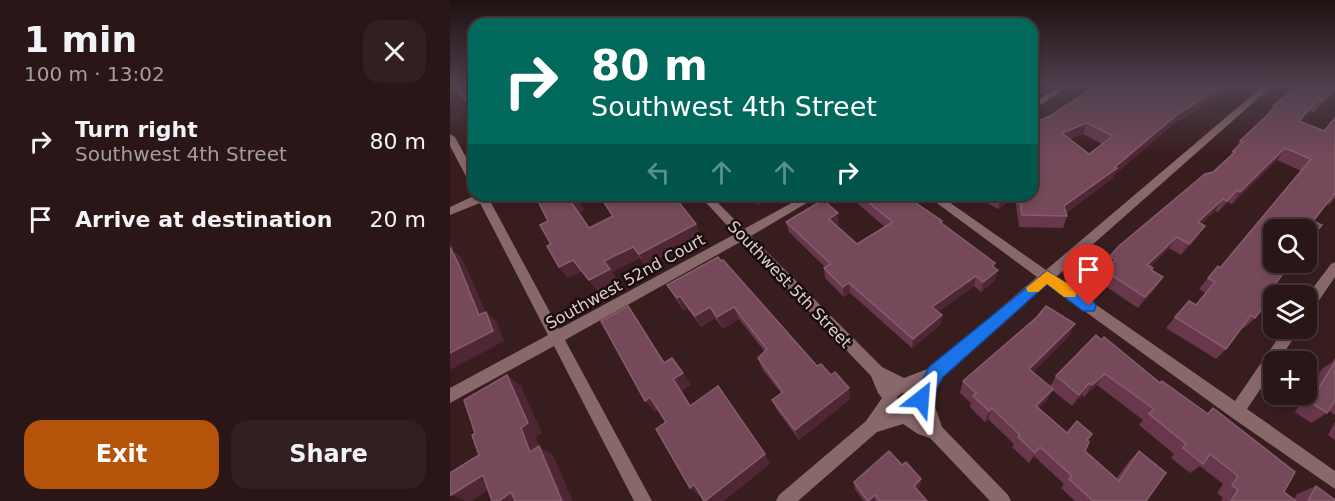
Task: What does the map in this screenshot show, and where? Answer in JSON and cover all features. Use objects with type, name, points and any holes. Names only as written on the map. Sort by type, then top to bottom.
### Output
[{"type":"street","points":[[786,501],[872,426],[895,389],[935,373],[1241,109]]},
{"type":"street","points":[[450,137],[468,171]]},
{"type":"street","points":[[450,211],[473,201]]},
{"type":"street","points":[[487,201],[643,501]]},
{"type":"street","name":"Southwest 5th Street","points":[[710,201],[877,372],[918,391],[921,401],[930,412],[935,431],[1002,501]]},
{"type":"street","name":"Southwest 52nd Court","points":[[450,396],[804,201]]},
{"type":"street","points":[[940,201],[1335,481]]},
{"type":"street","points":[[1317,293],[1335,267]]},
{"type":"street","points":[[1236,412],[1286,339]]},
{"type":"street","name":"Southwest 5th Street","points":[[877,372],[896,413],[906,416],[924,428],[935,431]]},
{"type":"street","points":[[872,426],[918,410],[933,382],[935,373]]},
{"type":"building","points":[[1060,109],[1185,109],[1115,167],[1117,168],[1064,206],[1067,216],[1022,215],[1020,201],[1038,201],[1038,121]],"holes":[[[1087,123],[1113,136],[1089,154],[1062,133]]]},
{"type":"building","points":[[1273,109],[1309,109],[1299,121],[1324,131],[1335,118],[1335,193],[1315,219],[1263,219],[1263,273],[1284,273],[1274,285],[1263,285],[1263,308],[1255,318],[1251,315],[1226,349],[1175,317],[1189,301],[1196,305],[1215,282],[1208,278],[1218,266],[1220,268],[1311,159],[1285,148],[1240,192],[1237,190],[1227,201],[1223,199],[1198,222],[1205,226],[1189,244],[1177,237],[1147,265],[1163,277],[1145,297],[1105,271],[1116,260],[1110,256],[1119,246],[1205,174],[1213,172],[1243,142],[1240,141]]},
{"type":"building","points":[[538,201],[573,201],[571,202],[589,228],[613,216],[603,201],[678,201],[696,224],[639,254],[633,247],[604,261],[610,269],[589,280],[573,260],[559,267],[547,246],[551,244],[540,225],[548,221]]},
{"type":"building","points":[[824,201],[838,213],[829,219],[857,244],[893,222],[867,201],[913,201],[995,263],[992,266],[998,270],[983,282],[976,276],[932,307],[942,315],[913,339],[849,283],[843,287],[824,268],[831,264],[786,222]]},
{"type":"building","points":[[450,247],[479,315],[486,312],[493,331],[450,353]]},
{"type":"building","points":[[718,257],[817,366],[821,364],[831,375],[835,372],[849,388],[795,430],[772,400],[783,392],[758,358],[767,349],[734,307],[717,317],[710,307],[695,316],[680,296],[677,298],[667,285]]},
{"type":"building","points":[[628,306],[664,363],[672,358],[683,373],[673,379],[690,406],[718,386],[765,454],[705,501],[694,484],[690,488],[656,429],[666,422],[650,397],[645,401],[601,321]]},
{"type":"building","points":[[1046,306],[1075,324],[1029,369],[1053,389],[1036,406],[1067,433],[1077,421],[1092,434],[1087,440],[1089,442],[1085,451],[1119,481],[1139,451],[1166,473],[1146,501],[1093,501],[1069,479],[1072,476],[1040,447],[1035,453],[992,408],[989,411],[973,396],[976,393],[963,381],[1037,317]]},
{"type":"building","points":[[1096,335],[1101,340],[1104,337],[1160,383],[1162,381],[1208,414],[1213,408],[1295,472],[1284,492],[1296,501],[1231,501],[1238,490],[1232,485],[1238,476],[1210,454],[1203,464],[1183,448],[1186,444],[1149,414],[1154,409],[1105,374],[1092,385],[1089,383],[1079,395],[1056,376]]},
{"type":"building","points":[[1335,362],[1335,400],[1327,413],[1315,405],[1317,405],[1317,391]]},
{"type":"building","points":[[507,375],[528,423],[521,428],[530,452],[539,446],[562,501],[515,501],[511,492],[499,501],[492,501],[483,475],[451,495],[450,473],[479,455],[472,435],[475,433],[464,400]]},
{"type":"building","points":[[889,451],[902,465],[906,462],[921,479],[914,486],[927,501],[880,501],[875,495],[868,501],[854,482]]},
{"type":"building","points":[[1316,486],[1335,500],[1335,501],[1308,501]]},
{"type":"slow traffic","points":[[1033,288],[1047,276],[1069,292]]},
{"type":"route","points":[[921,399],[933,382],[935,373],[1047,276],[1089,306]]}]
